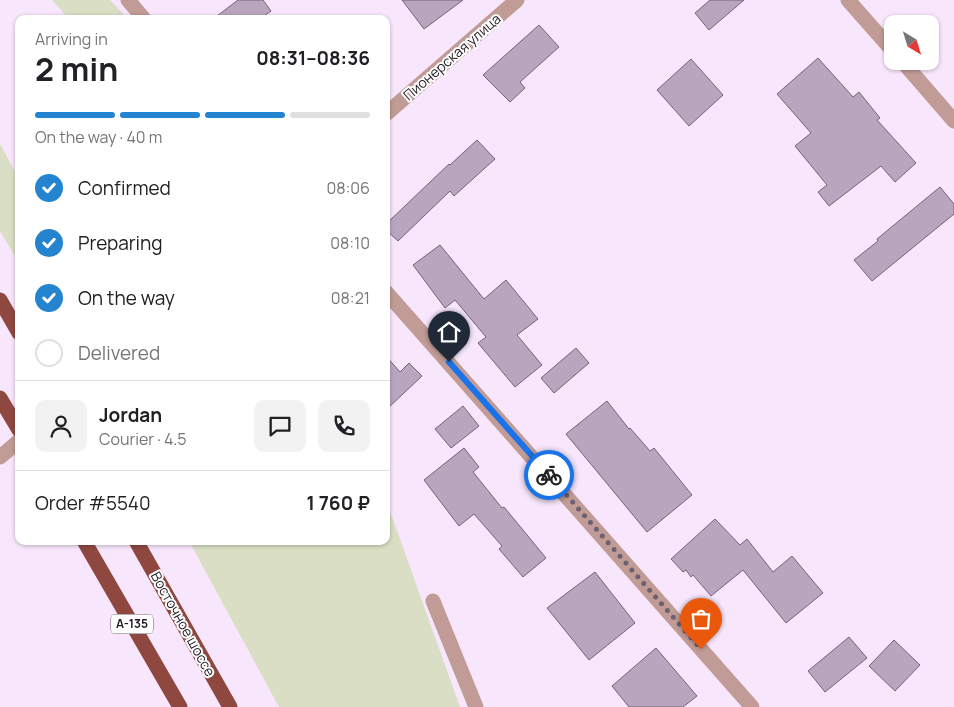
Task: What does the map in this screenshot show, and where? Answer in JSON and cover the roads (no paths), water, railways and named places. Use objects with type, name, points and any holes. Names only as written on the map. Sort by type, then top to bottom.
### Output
[{"type":"highway","points":[[0,300],[15,326]]},
{"type":"highway","points":[[0,398],[15,423]]},
{"type":"highway","name":"А-135","points":[[86,545],[180,707]]},
{"type":"highway","name":"Восточное шоссе","points":[[138,545],[230,707]]},
{"type":"street","points":[[128,0],[141,15]]},
{"type":"street","name":"Пионерская улица","points":[[390,111],[517,0]]},
{"type":"street","points":[[848,0],[884,41]]},
{"type":"street","points":[[910,70],[954,121]]},
{"type":"street","points":[[390,297],[752,707]]},
{"type":"street","points":[[0,457],[15,444]]},
{"type":"street","points":[[433,601],[476,707]]}]
